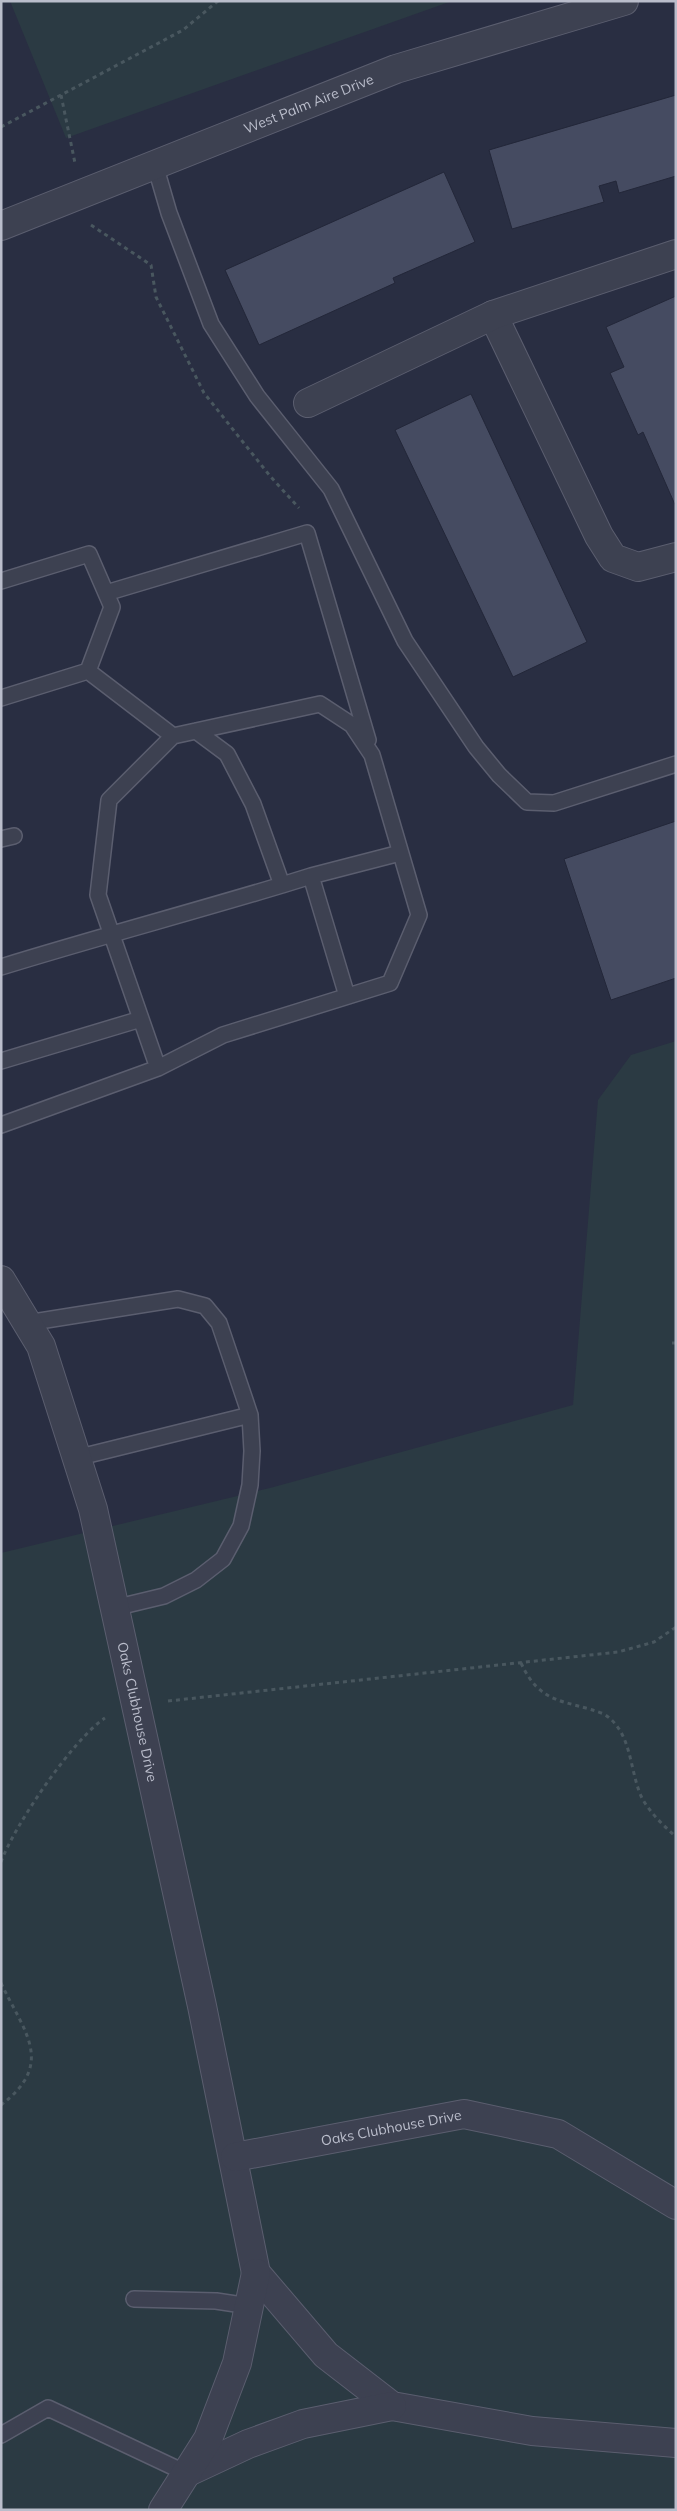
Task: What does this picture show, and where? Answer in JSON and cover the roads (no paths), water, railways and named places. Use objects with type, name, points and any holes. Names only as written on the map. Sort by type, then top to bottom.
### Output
[{"type":"street","name":"West Palm Aire Drive","points":[[1,226],[396,69],[624,1]]},
{"type":"street","points":[[308,403],[493,315],[676,254]]},
{"type":"street","points":[[493,315],[600,536],[613,558],[638,567],[676,558]]},
{"type":"street","name":"Oaks Clubhouse Drive","points":[[1,1280],[41,1346],[93,1509],[234,2157],[256,2273],[237,2363],[208,2439],[163,2510]]},
{"type":"street","name":"Oaks Clubhouse Drive","points":[[234,2157],[464,2114],[558,2134],[676,2205]]},
{"type":"street","name":"Oaks Clubhouse Drive","points":[[256,2273],[326,2355],[392,2406]]},
{"type":"street","name":"Oaks Clubhouse Drive","points":[[186,2473],[248,2444],[303,2424],[392,2406],[532,2431],[676,2443]]},
{"type":"lane","points":[[155,165],[211,324],[257,396],[332,489],[405,641],[476,747],[499,775],[527,802],[554,803],[676,764]]},
{"type":"lane","points":[[1,1125],[158,1068],[223,1034],[390,983],[419,915],[307,533],[106,593]]},
{"type":"lane","points":[[1,581],[89,554],[112,607],[88,671]]},
{"type":"lane","points":[[1,698],[88,671]]},
{"type":"lane","points":[[88,671],[173,736]]},
{"type":"lane","points":[[158,1068],[98,895],[109,800],[173,736],[320,704],[352,725],[372,755]]},
{"type":"lane","points":[[196,731],[227,754],[252,804],[282,885]]},
{"type":"lane","points":[[1,967],[111,932],[142,927],[311,876],[400,853]]},
{"type":"lane","points":[[311,876],[347,996]]},
{"type":"lane","points":[[1,1062],[141,1019]]},
{"type":"lane","points":[[27,1323],[178,1299],[205,1306],[219,1323],[250,1415],[252,1451],[250,1486],[241,1526],[223,1559],[196,1580],[164,1596],[114,1608]]},
{"type":"lane","points":[[76,1458],[250,1415]]},
{"type":"lane","points":[[134,2299],[216,2301],[249,2306]]},
{"type":"lane","points":[[1,2435],[48,2408],[186,2473]]}]
